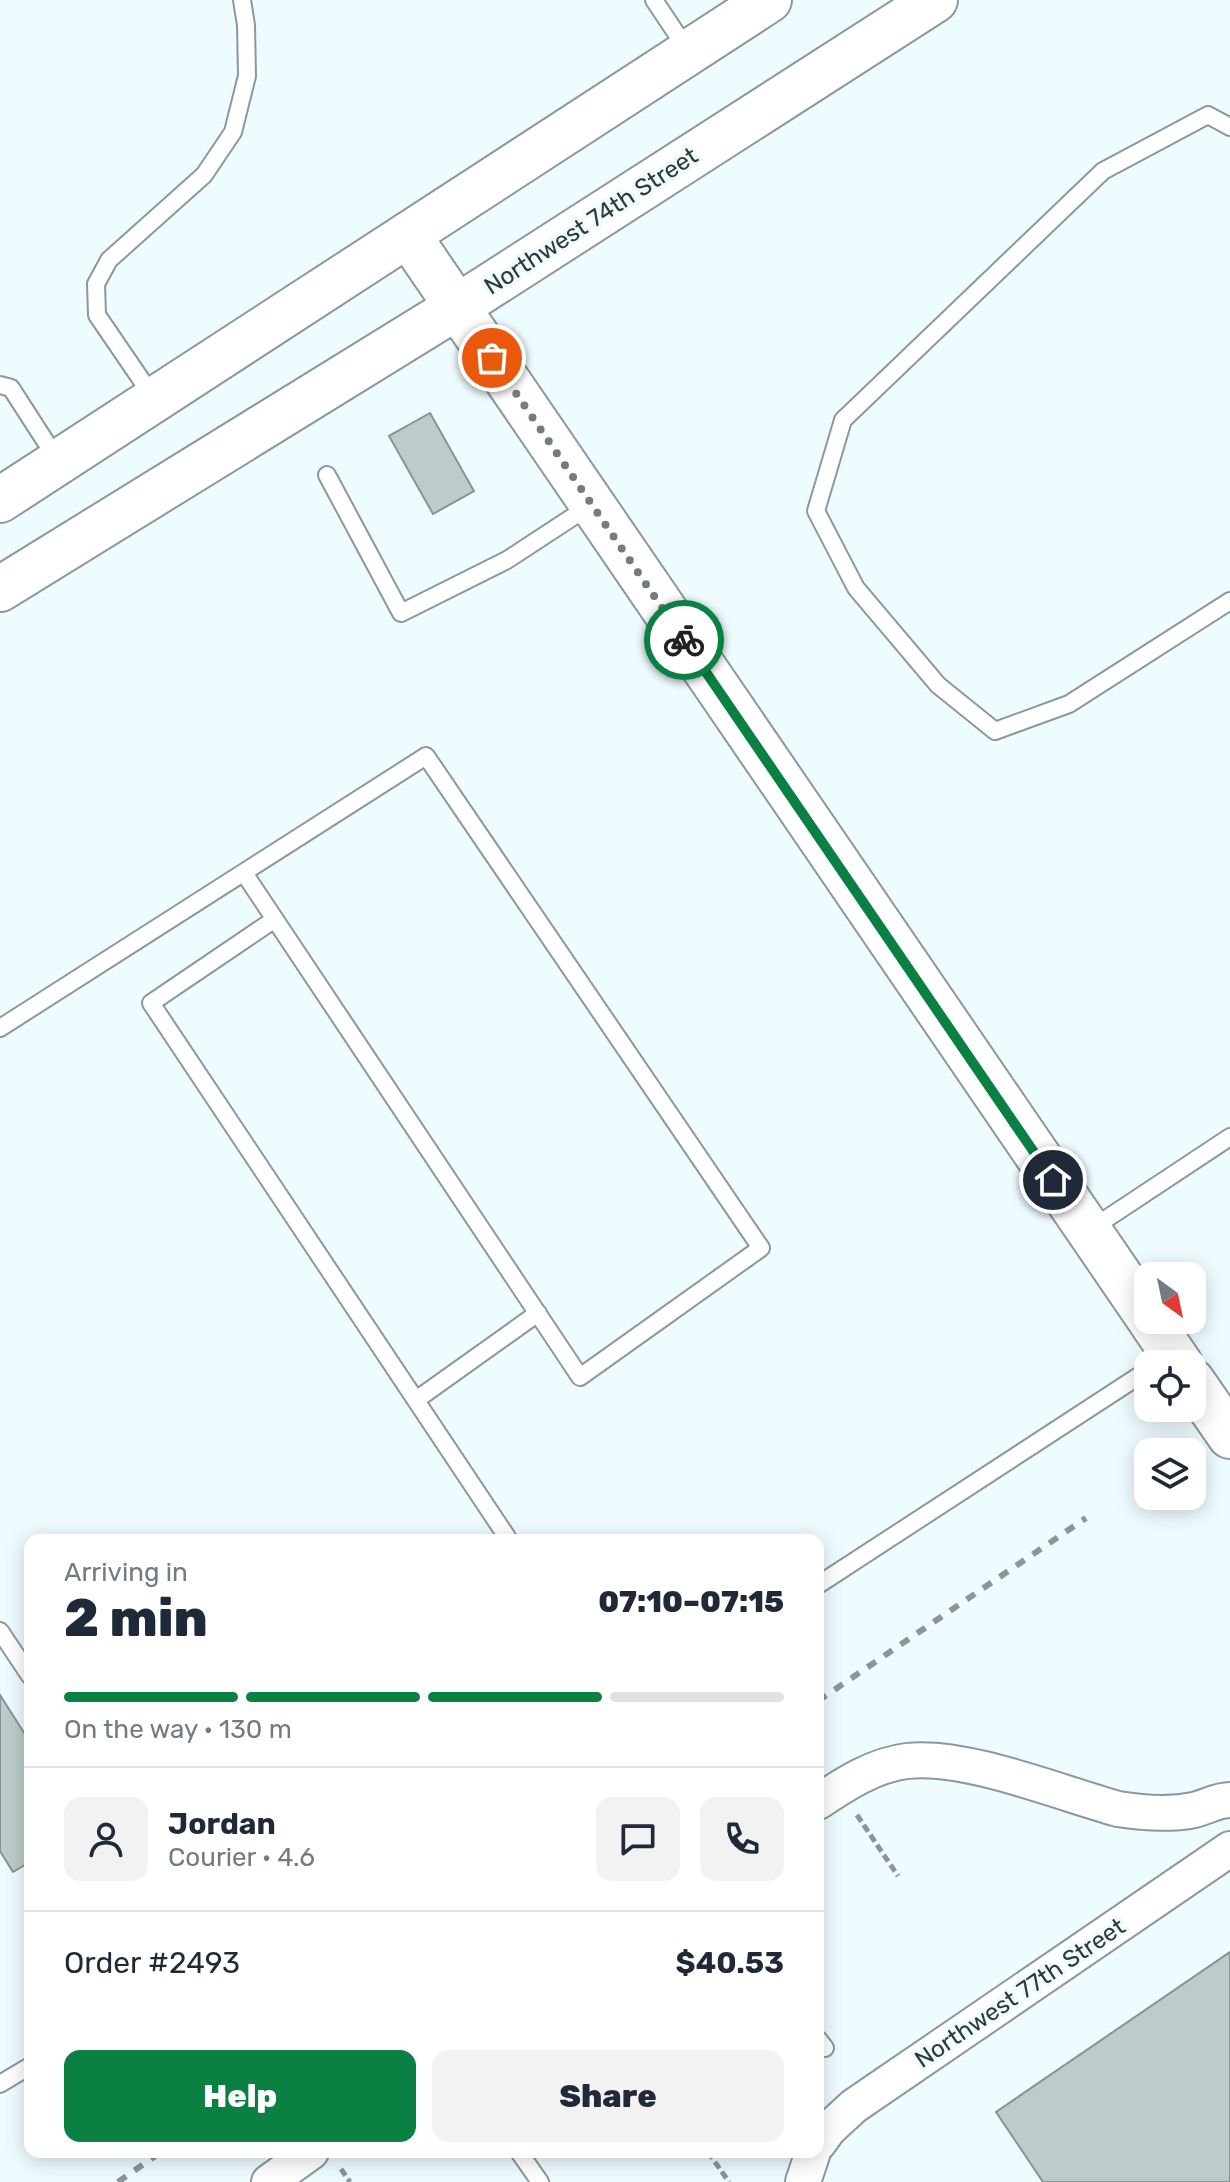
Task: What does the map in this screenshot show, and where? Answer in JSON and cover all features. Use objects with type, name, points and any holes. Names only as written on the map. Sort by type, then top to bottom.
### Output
[{"type":"main road","points":[[0,500],[769,0]]},
{"type":"main road","name":"Northwest 74th Street","points":[[0,589],[457,307],[935,0]]},
{"type":"main road","points":[[408,235],[1088,1231],[1162,1350]]},
{"type":"main road","points":[[1206,1406],[1230,1436]]},
{"type":"street","points":[[824,1798],[865,1773],[905,1761],[924,1760],[965,1766],[1139,1813],[1195,1810],[1219,1800],[1230,1800]]},
{"type":"street","name":"Northwest 77th Street","points":[[824,2136],[854,2106],[1230,1849]]},
{"type":"street","points":[[269,2182],[303,2158]]},
{"type":"street","points":[[803,2182],[811,2158]]},
{"type":"lane","points":[[154,399],[97,315],[96,284],[109,260],[204,175],[233,132],[247,76],[242,0]]},
{"type":"lane","points":[[654,0],[688,51]]},
{"type":"lane","points":[[1230,127],[1208,115],[1103,171],[843,420],[816,511],[856,588],[938,685],[995,731],[1069,704],[1230,601]]},
{"type":"lane","points":[[0,385],[11,388],[58,462]]},
{"type":"lane","points":[[327,475],[401,613],[507,560],[592,505]]},
{"type":"lane","points":[[0,1028],[426,756],[761,1248],[580,1377],[244,873]]},
{"type":"lane","points":[[275,919],[151,1003],[505,1534]]},
{"type":"lane","points":[[1088,1231],[1230,1137]]},
{"type":"lane","points":[[416,1400],[538,1313]]},
{"type":"lane","points":[[824,1581],[1134,1373]]},
{"type":"lane","points":[[0,1631],[24,1667]]},
{"type":"lane","points":[[0,2084],[24,2070]]},
{"type":"lane","points":[[523,2158],[540,2182]]},
{"type":"path","points":[[857,1815],[898,1876]]},
{"type":"path","points":[[712,2158],[729,2182]]},
{"type":"path","points":[[341,2169],[350,2182]]},
{"type":"building","points":[[430,413],[474,491],[433,514],[389,436]]},
{"type":"building","points":[[0,1695],[24,1733],[24,1866],[13,1872],[0,1851]]},
{"type":"building","points":[[1230,1952],[1230,2182],[1043,2182],[996,2112]]},
{"type":"railway","points":[[824,1697],[1086,1518]]},
{"type":"railway","points":[[118,2182],[152,2158]]},
{"type":"way so far","points":[[492,358],[684,640]]},
{"type":"route","points":[[684,640],[1053,1180]]}]
